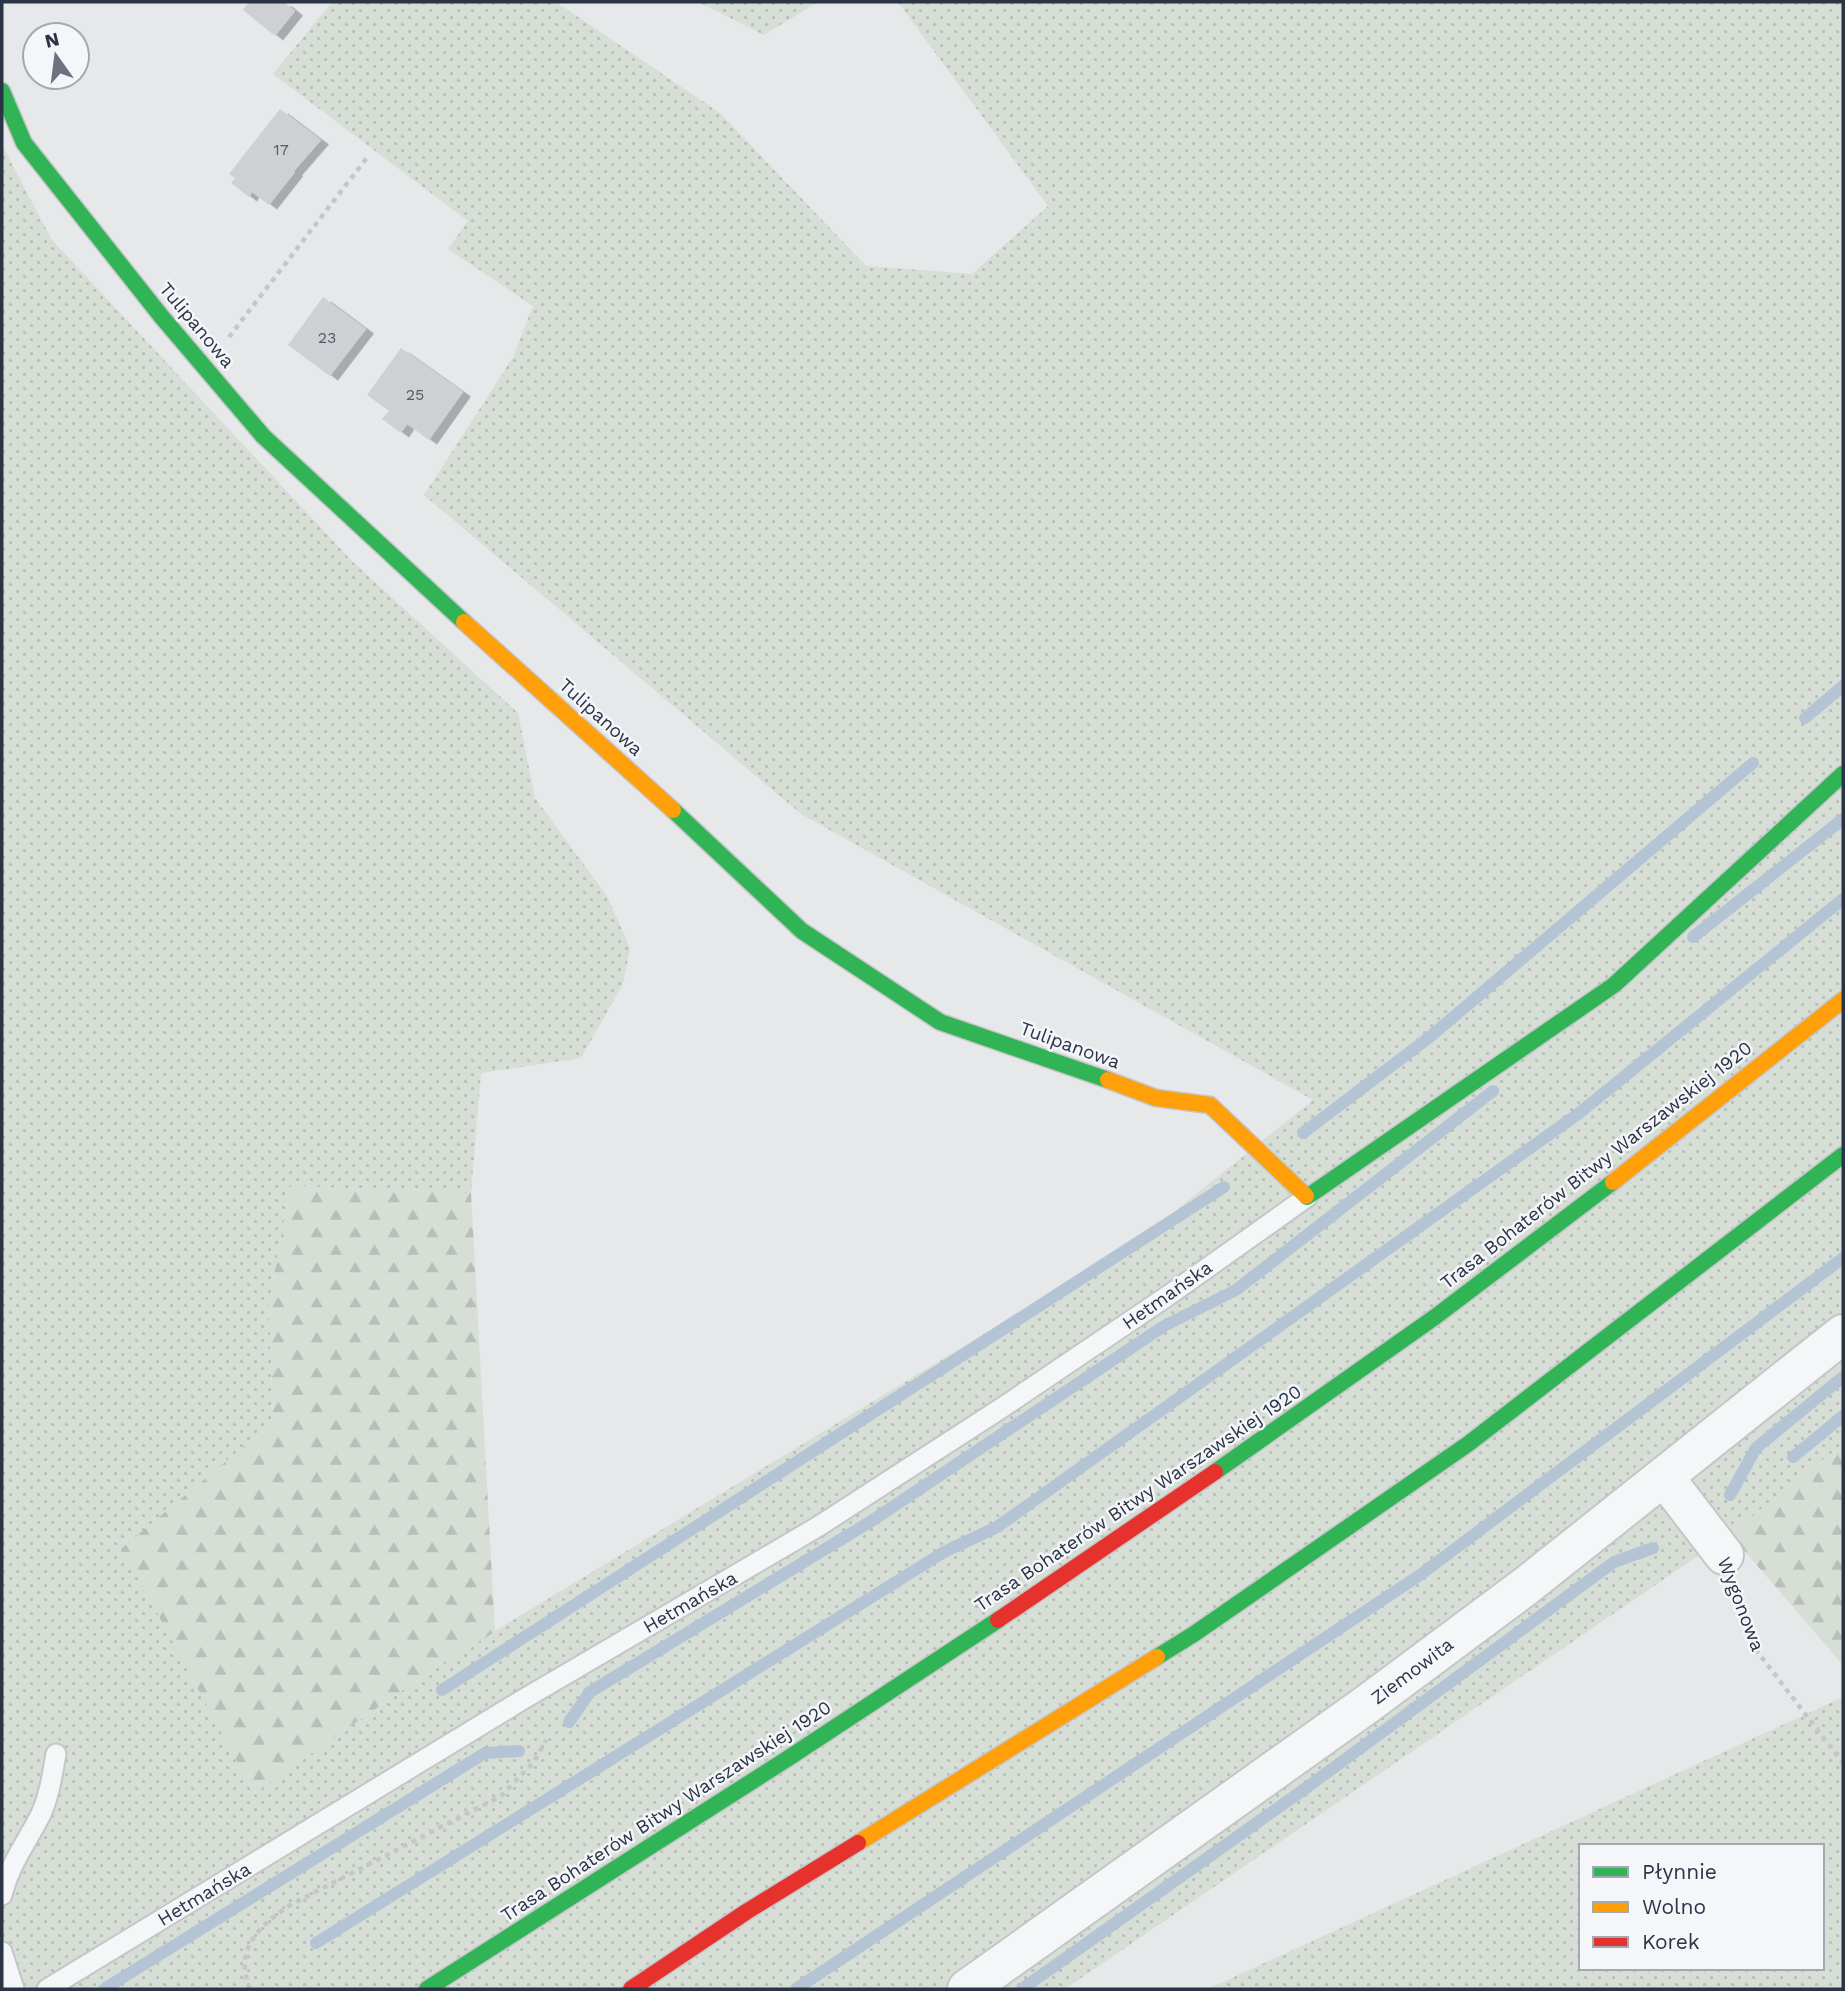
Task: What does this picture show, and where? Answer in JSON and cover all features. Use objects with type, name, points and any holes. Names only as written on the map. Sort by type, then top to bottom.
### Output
[{"type":"main road","name":"Tulipanowa","points":[[2,91],[23,143],[263,436],[385,551],[697,831],[802,931],[940,1023],[1052,1059],[1156,1098],[1210,1105],[1307,1197]]},
{"type":"main road","points":[[1307,1197],[1614,985],[1843,774]]},
{"type":"main road","name":"Trasa Bohaterów Bitwy Warszawskiej 1920","points":[[427,1989],[654,1846],[1129,1532],[1379,1357],[1566,1218],[1843,1000]]},
{"type":"main road","points":[[631,1989],[746,1912],[1205,1626],[1468,1444],[1843,1155]]},
{"type":"street","name":"Ziemowita","points":[[967,1989],[1366,1705],[1526,1586],[1843,1334]]},
{"type":"street","name":"Wygonowa","points":[[1665,1478],[1724,1555]]},
{"type":"lane","name":"Hetmańska","points":[[53,1986],[522,1700],[818,1526],[1000,1409],[1169,1295],[1307,1197]]},
{"type":"lane","points":[[2,1895],[18,1851],[40,1816],[51,1787],[57,1754]]},
{"type":"lane","points":[[2,1952],[14,1989]]},
{"type":"path","points":[[205,368],[369,155]]},
{"type":"path","name":"Wygonowa","points":[[1724,1555],[1756,1650],[1843,1763]]},
{"type":"path","points":[[250,1989],[246,1980],[247,1946],[266,1921],[316,1891],[500,1796],[534,1762],[546,1740]]},
{"type":"green space","points":[[332,2],[556,2],[720,113],[866,266],[972,274],[1048,206],[898,2],[1843,2],[1843,1444],[1730,1534],[1065,1989],[2,1989],[2,145],[52,240],[353,562],[518,713],[535,798],[607,896],[630,948],[623,984],[581,1058],[481,1073],[471,1193],[290,1186],[269,1303],[273,1422],[123,1548],[254,1793],[439,1665],[1142,1238],[1313,1100],[801,814],[424,495],[513,357],[533,306],[448,249],[468,221],[273,74]]},
{"type":"green space","points":[[698,2],[818,2],[764,35]]},
{"type":"green space","points":[[290,1186],[471,1193],[495,1632],[439,1665],[254,1793],[122,1548],[273,1422],[269,1303]]},
{"type":"green space","points":[[1843,1444],[1843,1665],[1730,1534]]},
{"type":"green space","points":[[1843,1697],[1843,1989],[1208,1989]]},
{"type":"building","points":[[249,2],[284,2],[295,11],[275,36],[243,10]]},
{"type":"building","points":[[280,109],[321,140],[269,205],[252,192],[249,197],[231,183],[235,178],[229,174]]},
{"type":"building","points":[[323,297],[366,329],[330,376],[288,345]]},
{"type":"building","points":[[401,348],[463,392],[429,440],[407,424],[401,433],[382,419],[389,411],[367,395]]},
{"type":"waterway","points":[[1805,718],[1843,686]]},
{"type":"waterway","points":[[1303,1133],[1431,1036],[1753,763]]},
{"type":"waterway","points":[[1693,937],[1843,819]]},
{"type":"waterway","points":[[316,1943],[944,1552],[997,1527],[1578,1114],[1843,899]]},
{"type":"waterway","points":[[569,1722],[590,1692],[873,1520],[1164,1326],[1236,1290],[1493,1091]]},
{"type":"waterway","points":[[442,1690],[1224,1187]]},
{"type":"waterway","points":[[796,1989],[1420,1575],[1843,1258]]},
{"type":"waterway","points":[[1730,1495],[1756,1448],[1843,1377]]},
{"type":"waterway","points":[[1793,1457],[1843,1416]]},
{"type":"waterway","points":[[1022,1989],[1306,1788],[1614,1562],[1653,1548]]},
{"type":"waterway","points":[[104,1989],[485,1753],[519,1751]]},
{"type":"traffic: fast","points":[[2,91],[24,143],[161,316],[263,436],[464,622]]},
{"type":"traffic: fast","points":[[1306,1196],[1614,985],[1843,774]]},
{"type":"traffic: fast","points":[[673,810],[802,931],[940,1022],[1108,1080]]},
{"type":"traffic: fast","points":[[1157,1657],[1468,1444],[1843,1155]]},
{"type":"traffic: fast","points":[[1215,1472],[1435,1317],[1613,1182]]},
{"type":"traffic: fast","points":[[427,1989],[787,1759],[998,1620]]},
{"type":"traffic: slow","points":[[464,622],[673,810]]},
{"type":"traffic: slow","points":[[1613,1182],[1843,1000]]},
{"type":"traffic: slow","points":[[1108,1080],[1156,1098],[1210,1105],[1306,1196]]},
{"type":"traffic: slow","points":[[858,1843],[1157,1657]]},
{"type":"traffic: jam","points":[[998,1620],[1215,1472]]},
{"type":"traffic: jam","points":[[631,1989],[746,1912],[858,1843]]}]
